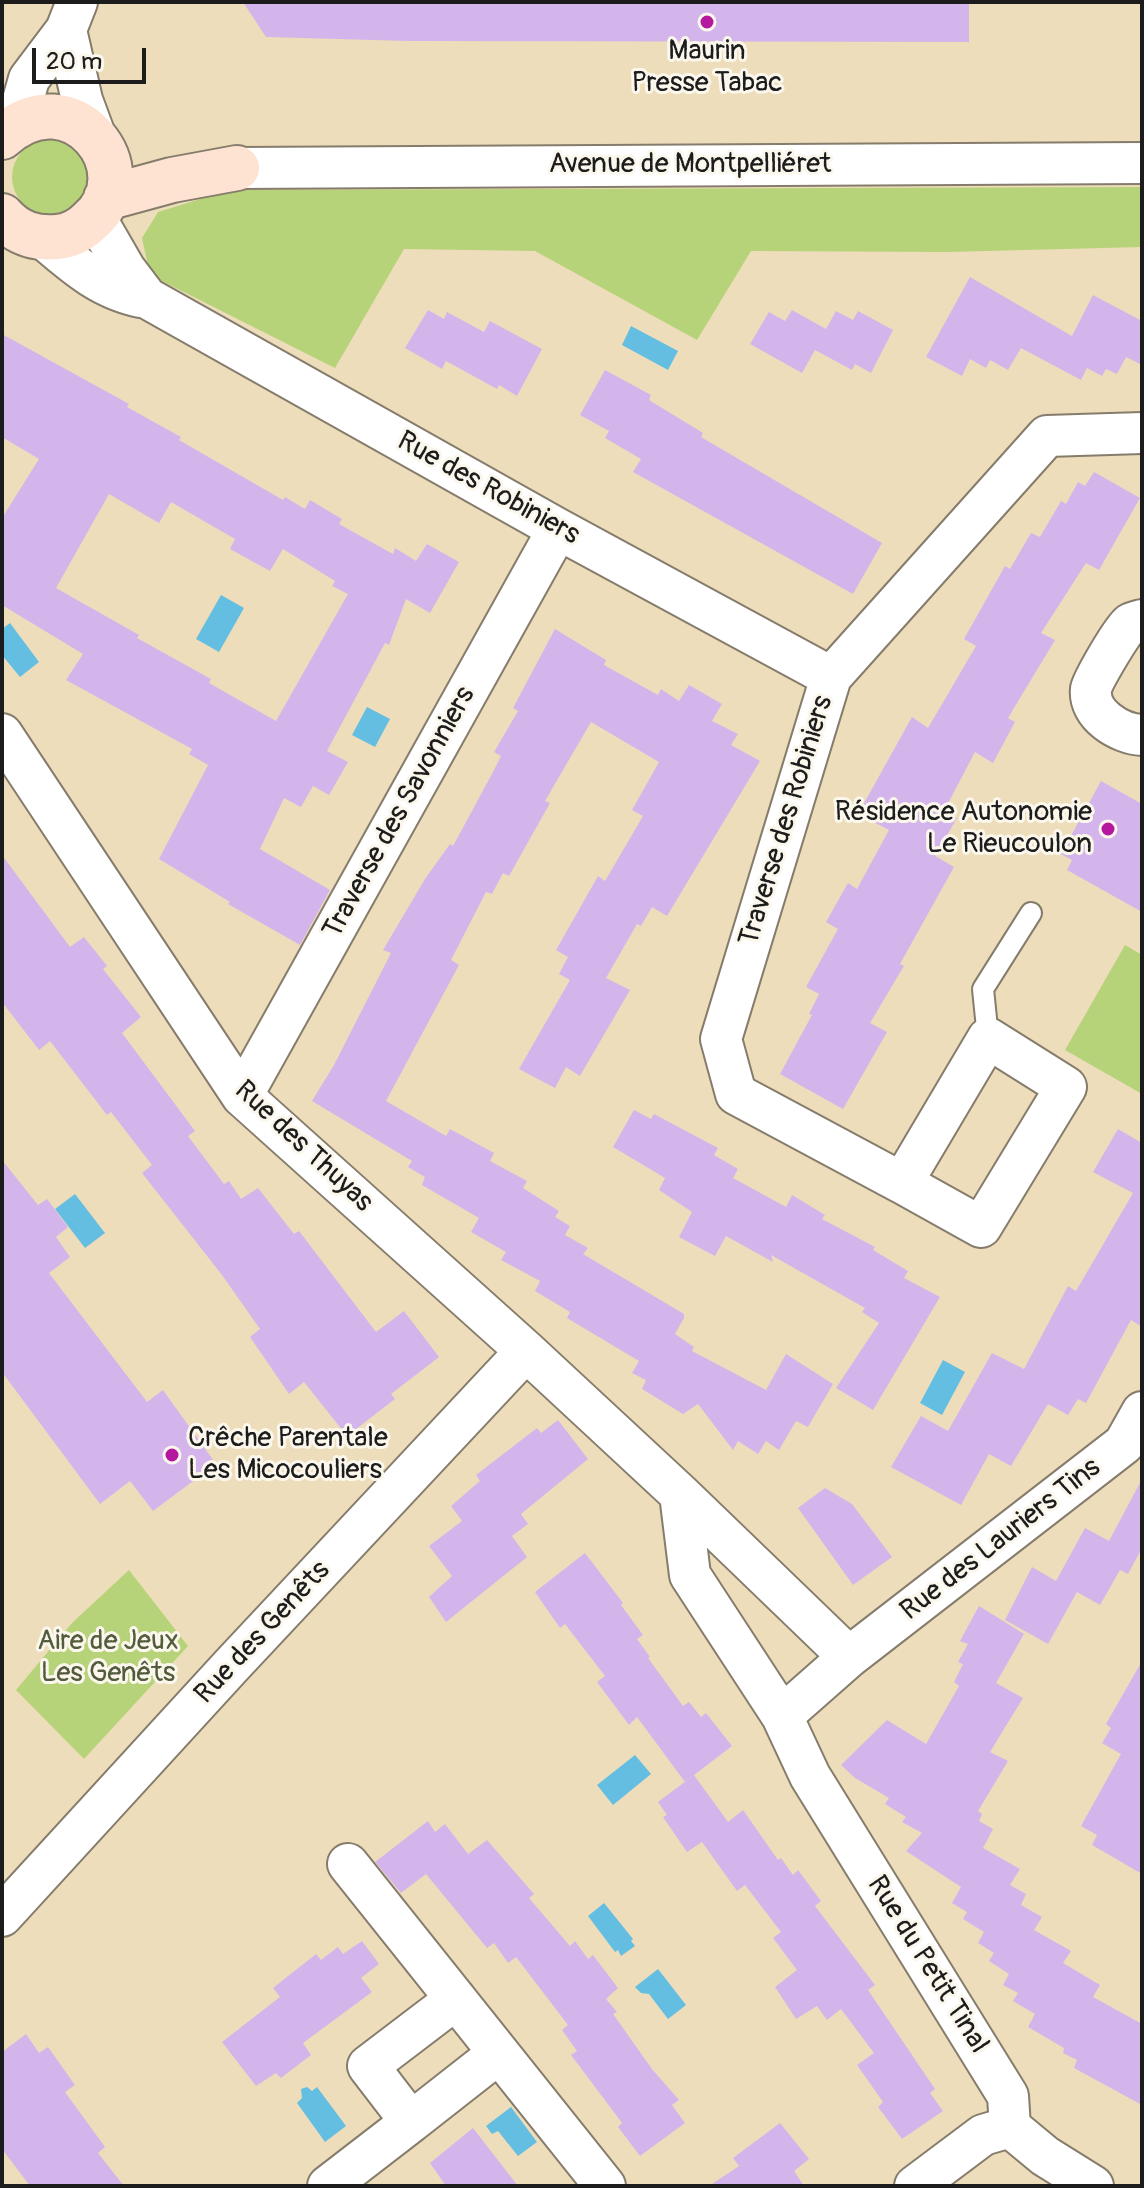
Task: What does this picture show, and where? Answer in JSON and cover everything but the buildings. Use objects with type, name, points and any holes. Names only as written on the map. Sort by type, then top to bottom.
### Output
[{"type":"street","points":[[9,131],[29,79],[72,16]]},
{"type":"street","points":[[72,16],[82,100],[109,167],[101,208]]},
{"type":"street","points":[[9,131],[32,118],[50,115],[67,118],[83,126],[100,145]]},
{"type":"street","name":"Avenue de Montpelliéret","points":[[100,145],[171,162],[237,168],[1142,163]]},
{"type":"street","name":"Avenue de Montpelliéret","points":[[44,239],[63,237],[81,230],[101,208],[172,180],[237,168]]},
{"type":"street","name":"Rue des Robiniers","points":[[101,208],[125,269],[147,298]]},
{"type":"street","points":[[2,216],[27,235],[44,239]]},
{"type":"street","name":"Rue des Robiniers","points":[[44,239],[78,269],[124,295],[147,298],[558,529],[831,677]]},
{"type":"street","name":"Traverse des Robiniers","points":[[988,1038],[1066,1087],[981,1227],[736,1094],[721,1039],[831,677],[1047,436],[1142,433]]},
{"type":"street","name":"Traverse des Savonniers","points":[[242,1096],[558,529]]},
{"type":"street","points":[[1142,620],[1131,622],[1119,637],[1091,688],[1094,708],[1103,719],[1131,734],[1142,735]]},
{"type":"street","name":"Rue des Thuyas","points":[[2,734],[242,1096],[526,1351],[849,1657]]},
{"type":"street","points":[[902,1183],[988,1038]]},
{"type":"street","name":"Rue des Genêts","points":[[2,1916],[526,1351]]},
{"type":"street","name":"Rue des Lauriers Tins","points":[[849,1657],[1124,1444],[1142,1412]]},
{"type":"street","points":[[680,1494],[690,1575],[782,1716],[849,1657]]},
{"type":"street","name":"Rue du Petit Tinal","points":[[782,1716],[810,1776],[1008,2096],[1010,2127]]},
{"type":"street","points":[[348,1864],[605,2186]]},
{"type":"street","points":[[411,2122],[368,2066],[456,1999]]},
{"type":"street","points":[[328,2186],[499,2053]]},
{"type":"street","points":[[915,2186],[983,2135],[1010,2127],[1045,2156],[1093,2186]]},
{"type":"lane","points":[[988,1038],[983,989],[1031,913]]},
{"type":"green space","points":[[50,139],[65,142],[77,150],[85,162],[88,177],[85,192],[77,204],[65,212],[50,215],[35,212],[23,204],[15,192],[12,177],[15,162],[23,150],[35,142]]},
{"type":"green space","points":[[1142,187],[1142,247],[947,252],[751,251],[697,340],[535,251],[404,249],[335,368],[150,275],[142,238],[158,212],[230,190]]},
{"type":"green space","points":[[1125,945],[1142,955],[1142,1094],[1065,1050]]},
{"type":"green space","name":"Aire de Jeux Les Genêts","points":[[129,1570],[188,1646],[84,1759],[16,1690],[72,1623]]},
{"type":"water","points":[[631,326],[678,351],[668,370],[622,345]]},
{"type":"water","points":[[221,595],[244,608],[219,652],[196,639]]},
{"type":"water","points":[[10,623],[39,662],[20,677],[2,655],[2,629]]},
{"type":"water","points":[[367,707],[390,719],[375,747],[352,735]]},
{"type":"water","points":[[75,1194],[105,1233],[85,1248],[55,1209]]},
{"type":"water","points":[[943,1360],[965,1372],[942,1415],[920,1403]]},
{"type":"water","points":[[635,1755],[651,1774],[613,1805],[597,1785]]},
{"type":"water","points":[[604,1903],[633,1939],[631,1941],[635,1946],[621,1956],[588,1916]]},
{"type":"water","points":[[658,1969],[686,2005],[668,2019],[649,1994],[641,1993],[635,1987]]},
{"type":"water","points":[[307,2087],[312,2091],[317,2087],[346,2126],[325,2142],[297,2103],[302,2098],[301,2089]]},
{"type":"water","points":[[511,2107],[537,2142],[518,2156],[498,2131],[492,2134],[486,2126]]},
{"type":"place","name":"Maurin Presse Tabac","points":[[707,22]]},
{"type":"place","name":"Résidence Autonomie Le Rieucoulon","points":[[1108,829]]},
{"type":"place","name":"Crêche Parentale Les Micocouliers","points":[[172,1455]]}]
